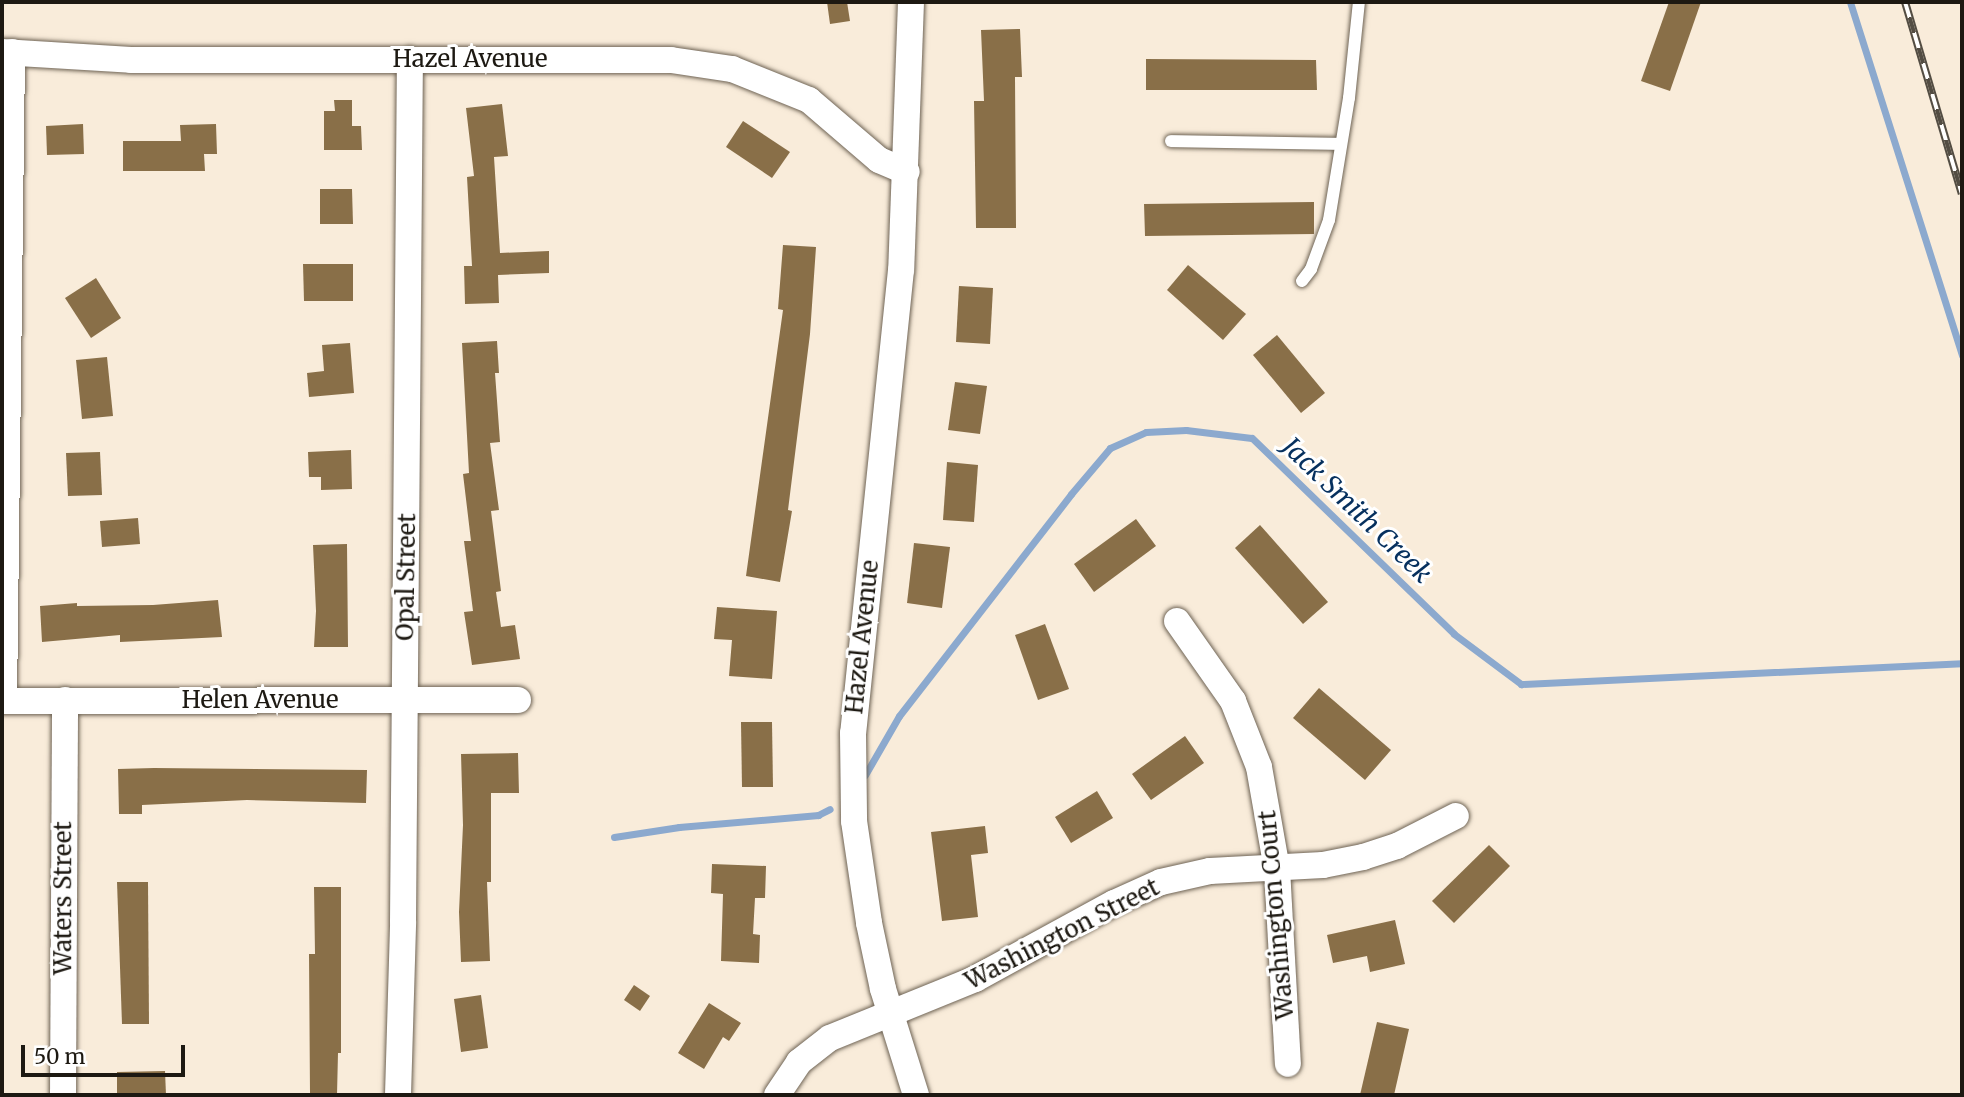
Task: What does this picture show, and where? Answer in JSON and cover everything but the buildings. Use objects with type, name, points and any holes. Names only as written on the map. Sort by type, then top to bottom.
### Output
[{"type":"street","name":"Hazel Avenue","points":[[911,2],[907,172],[901,270],[853,733],[854,821],[869,923],[890,1014],[916,1095]]},
{"type":"street","name":"Hazel Avenue","points":[[7,52],[131,60],[671,60],[732,69],[809,100],[879,160],[907,172]]},
{"type":"street","points":[[3,701],[7,52]]},
{"type":"street","name":"Opal Street","points":[[398,1095],[405,700],[410,59]]},
{"type":"street","name":"Washington Court","points":[[1177,621],[1233,701],[1244,722],[1269,813],[1277,869],[1288,1064]]},
{"type":"street","name":"Waters Street","points":[[63,1095],[65,700]]},
{"type":"street","name":"Helen Avenue","points":[[3,701],[518,700]]},
{"type":"street","name":"Washington Street","points":[[777,1095],[799,1062],[830,1038],[975,979],[1114,903],[1161,882],[1210,871],[1277,869],[1363,857],[1408,841],[1456,816]]},
{"type":"lane","points":[[1302,281],[1311,269],[1329,220],[1356,46],[1359,2]]},
{"type":"lane","points":[[1171,141],[1340,144]]},
{"type":"waterway","name":"Jack Smith Creek","points":[[1850,2],[1962,356]]},
{"type":"waterway","name":"Jack Smith Creek","points":[[865,775],[899,716],[1071,494],[1110,448],[1146,432],[1186,430],[1252,438],[1454,634],[1521,684],[1962,663]]},
{"type":"waterway","name":"Jack Smith Creek","points":[[614,837],[679,827],[818,815],[830,809]]},
{"type":"railway","points":[[1905,2],[1962,194]]}]
